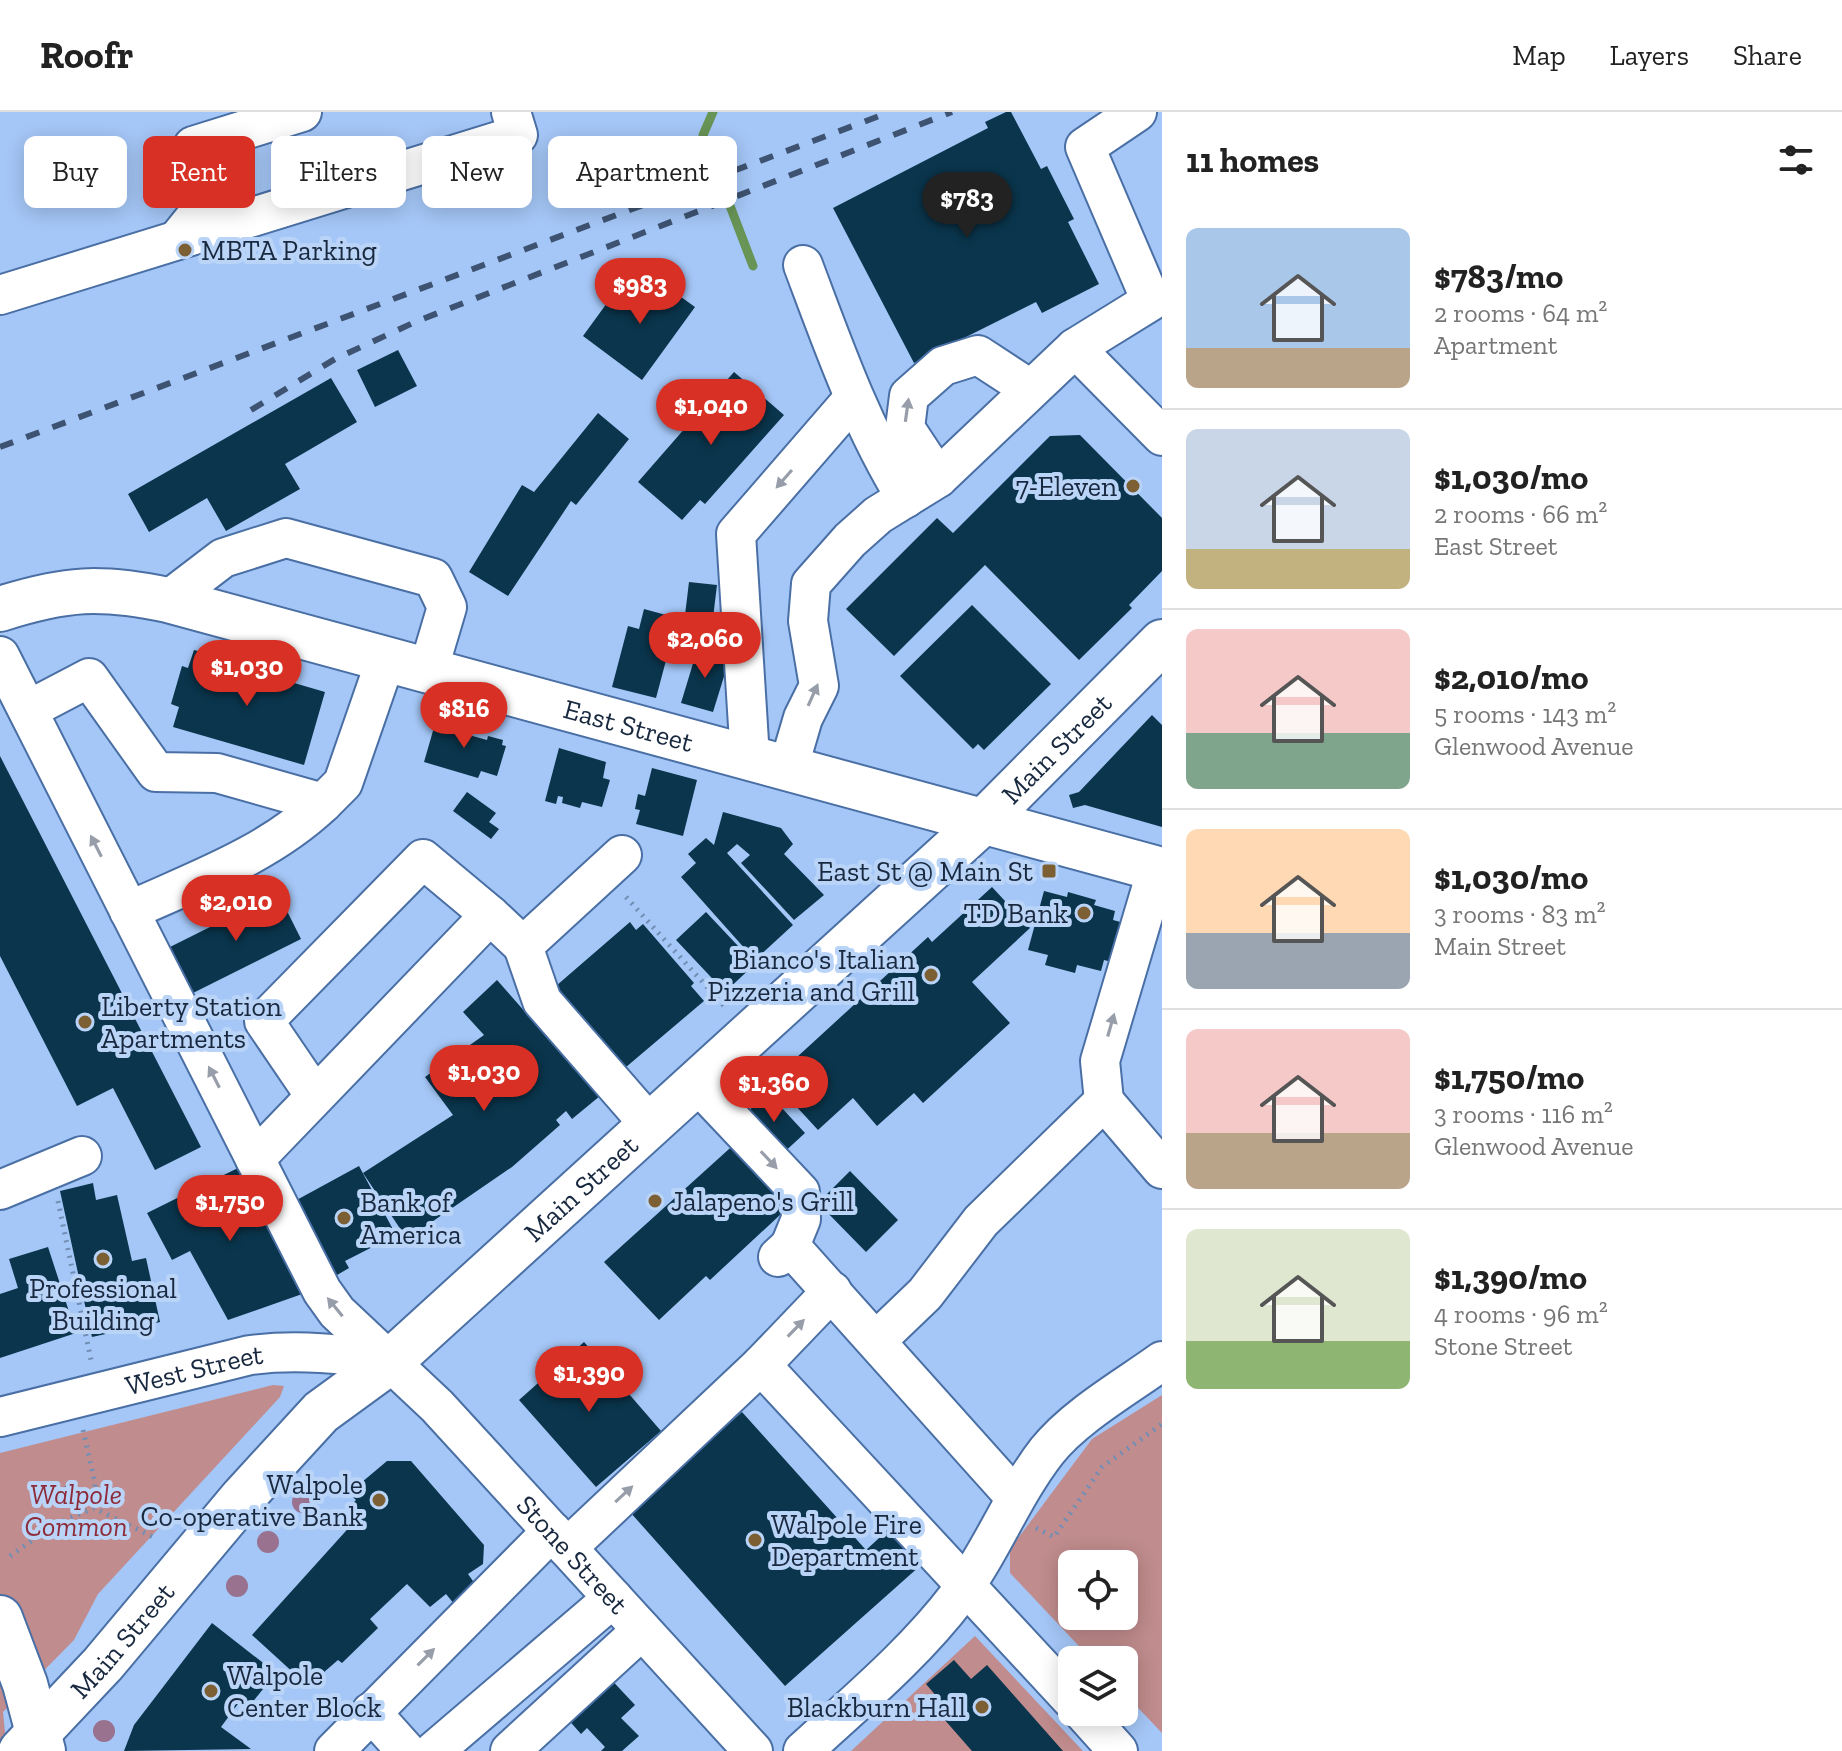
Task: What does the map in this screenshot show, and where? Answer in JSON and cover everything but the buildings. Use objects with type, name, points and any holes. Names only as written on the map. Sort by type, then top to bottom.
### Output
[{"type":"main road","name":"East Street","points":[[0,609],[72,590],[116,591],[168,600],[1160,869]]},
{"type":"main road","name":"Main Street","points":[[34,1745],[243,1497],[321,1412],[391,1361],[983,822],[1162,642]]},
{"type":"main road","points":[[0,1618],[25,1684],[34,1745]]},
{"type":"street","points":[[177,240],[197,215],[207,188],[193,146],[302,112]]},
{"type":"street","points":[[0,295],[518,135],[511,112]]},
{"type":"street","points":[[769,763],[803,718],[819,686],[808,621],[811,584],[850,540],[878,515],[938,478],[1075,348],[1151,301],[1085,147],[1137,112]]},
{"type":"street","points":[[803,265],[853,399],[881,457],[906,498]]},
{"type":"street","points":[[1075,348],[1162,436]]},
{"type":"street","points":[[938,478],[905,428],[909,396],[943,366],[978,355],[1030,389]]},
{"type":"street","points":[[769,763],[736,534],[853,399]]},
{"type":"street","points":[[168,600],[223,558],[286,538],[433,578],[447,607],[428,671]]},
{"type":"street","name":"Stone Street","points":[[0,656],[322,1291],[337,1312],[437,1406],[753,1751]]},
{"type":"street","points":[[129,911],[257,854],[323,803],[343,783],[386,659]]},
{"type":"street","points":[[28,710],[89,678],[156,772],[217,773],[323,803]]},
{"type":"street","points":[[315,1096],[264,1021],[423,859],[523,946],[542,1001],[650,1125]]},
{"type":"street","points":[[523,946],[612,864]]},
{"type":"street","points":[[1160,869],[1100,1061],[1104,1101],[1162,1169]]},
{"type":"street","points":[[255,1159],[490,915]]},
{"type":"street","points":[[697,1083],[800,1192],[801,1219],[784,1252],[832,1291],[877,1340],[1011,1505]]},
{"type":"street","points":[[877,1340],[925,1294],[981,1221],[1104,1101]]},
{"type":"street","points":[[0,1190],[66,1162]]},
{"type":"street","points":[[334,1751],[371,1712],[559,1539],[761,1365],[832,1291]]},
{"type":"street","name":"West Street","points":[[0,1417],[215,1362],[282,1351],[316,1351],[391,1361]]},
{"type":"street","points":[[803,1751],[937,1622],[966,1584],[1011,1505],[1050,1447],[1068,1430],[1162,1361]]},
{"type":"street","points":[[761,1365],[1058,1685]]},
{"type":"street","points":[[434,1751],[613,1598]]},
{"type":"street","points":[[510,1751],[642,1630]]},
{"type":"street","points":[[371,1712],[406,1751]]},
{"type":"street","points":[[1096,1726],[1118,1751]]},
{"type":"path","points":[[612,864],[750,1034]]},
{"type":"path","points":[[66,1162],[98,1392]]},
{"type":"path","points":[[1011,1505],[1054,1537],[1102,1467],[1162,1424]]},
{"type":"path","points":[[82,1427],[95,1483],[94,1508]]},
{"type":"path","points":[[10,1556],[54,1525],[94,1508],[155,1538]]},
{"type":"green space","name":"Walpole Common","points":[[273,1385],[284,1386],[280,1397],[98,1594],[74,1640],[3,1712],[7,1751],[0,1751],[0,1453]]},
{"type":"green space","points":[[1162,1395],[1162,1733],[1138,1708],[1138,1646],[1079,1646],[1064,1630],[1138,1630],[1138,1550],[1058,1550],[1058,1624],[1010,1573],[1010,1549],[1092,1439]]},
{"type":"green space","points":[[975,1636],[1083,1751],[851,1751]]},
{"type":"waterway","points":[[713,112],[703,135],[753,266]]},
{"type":"railway","points":[[0,447],[890,112]]},
{"type":"railway","points":[[251,410],[335,359],[415,322],[952,112]]},
{"type":"place","name":"MBTA Parking","points":[[185,250]]},
{"type":"place","name":"7-Eleven","points":[[1133,486]]},
{"type":"place","name":"East St @ Main St","points":[[1049,871]]},
{"type":"place","name":"TD Bank","points":[[1084,913]]},
{"type":"place","name":"Bianco's Italian Pizzeria and Grill","points":[[931,975]]},
{"type":"place","name":"Liberty Station Apartments","points":[[85,1022]]},
{"type":"place","name":"Jalapeno's Grill","points":[[655,1201]]},
{"type":"place","name":"Bank of America","points":[[344,1218]]},
{"type":"place","name":"Professional Building","points":[[103,1259]]},
{"type":"place","name":"Walpole Co-operative Bank","points":[[379,1500]]},
{"type":"place","name":"Walpole Fire Department","points":[[755,1540]]},
{"type":"place","name":"Walpole Center Block","points":[[211,1691]]},
{"type":"place","name":"Blackburn Hall","points":[[982,1707]]}]
